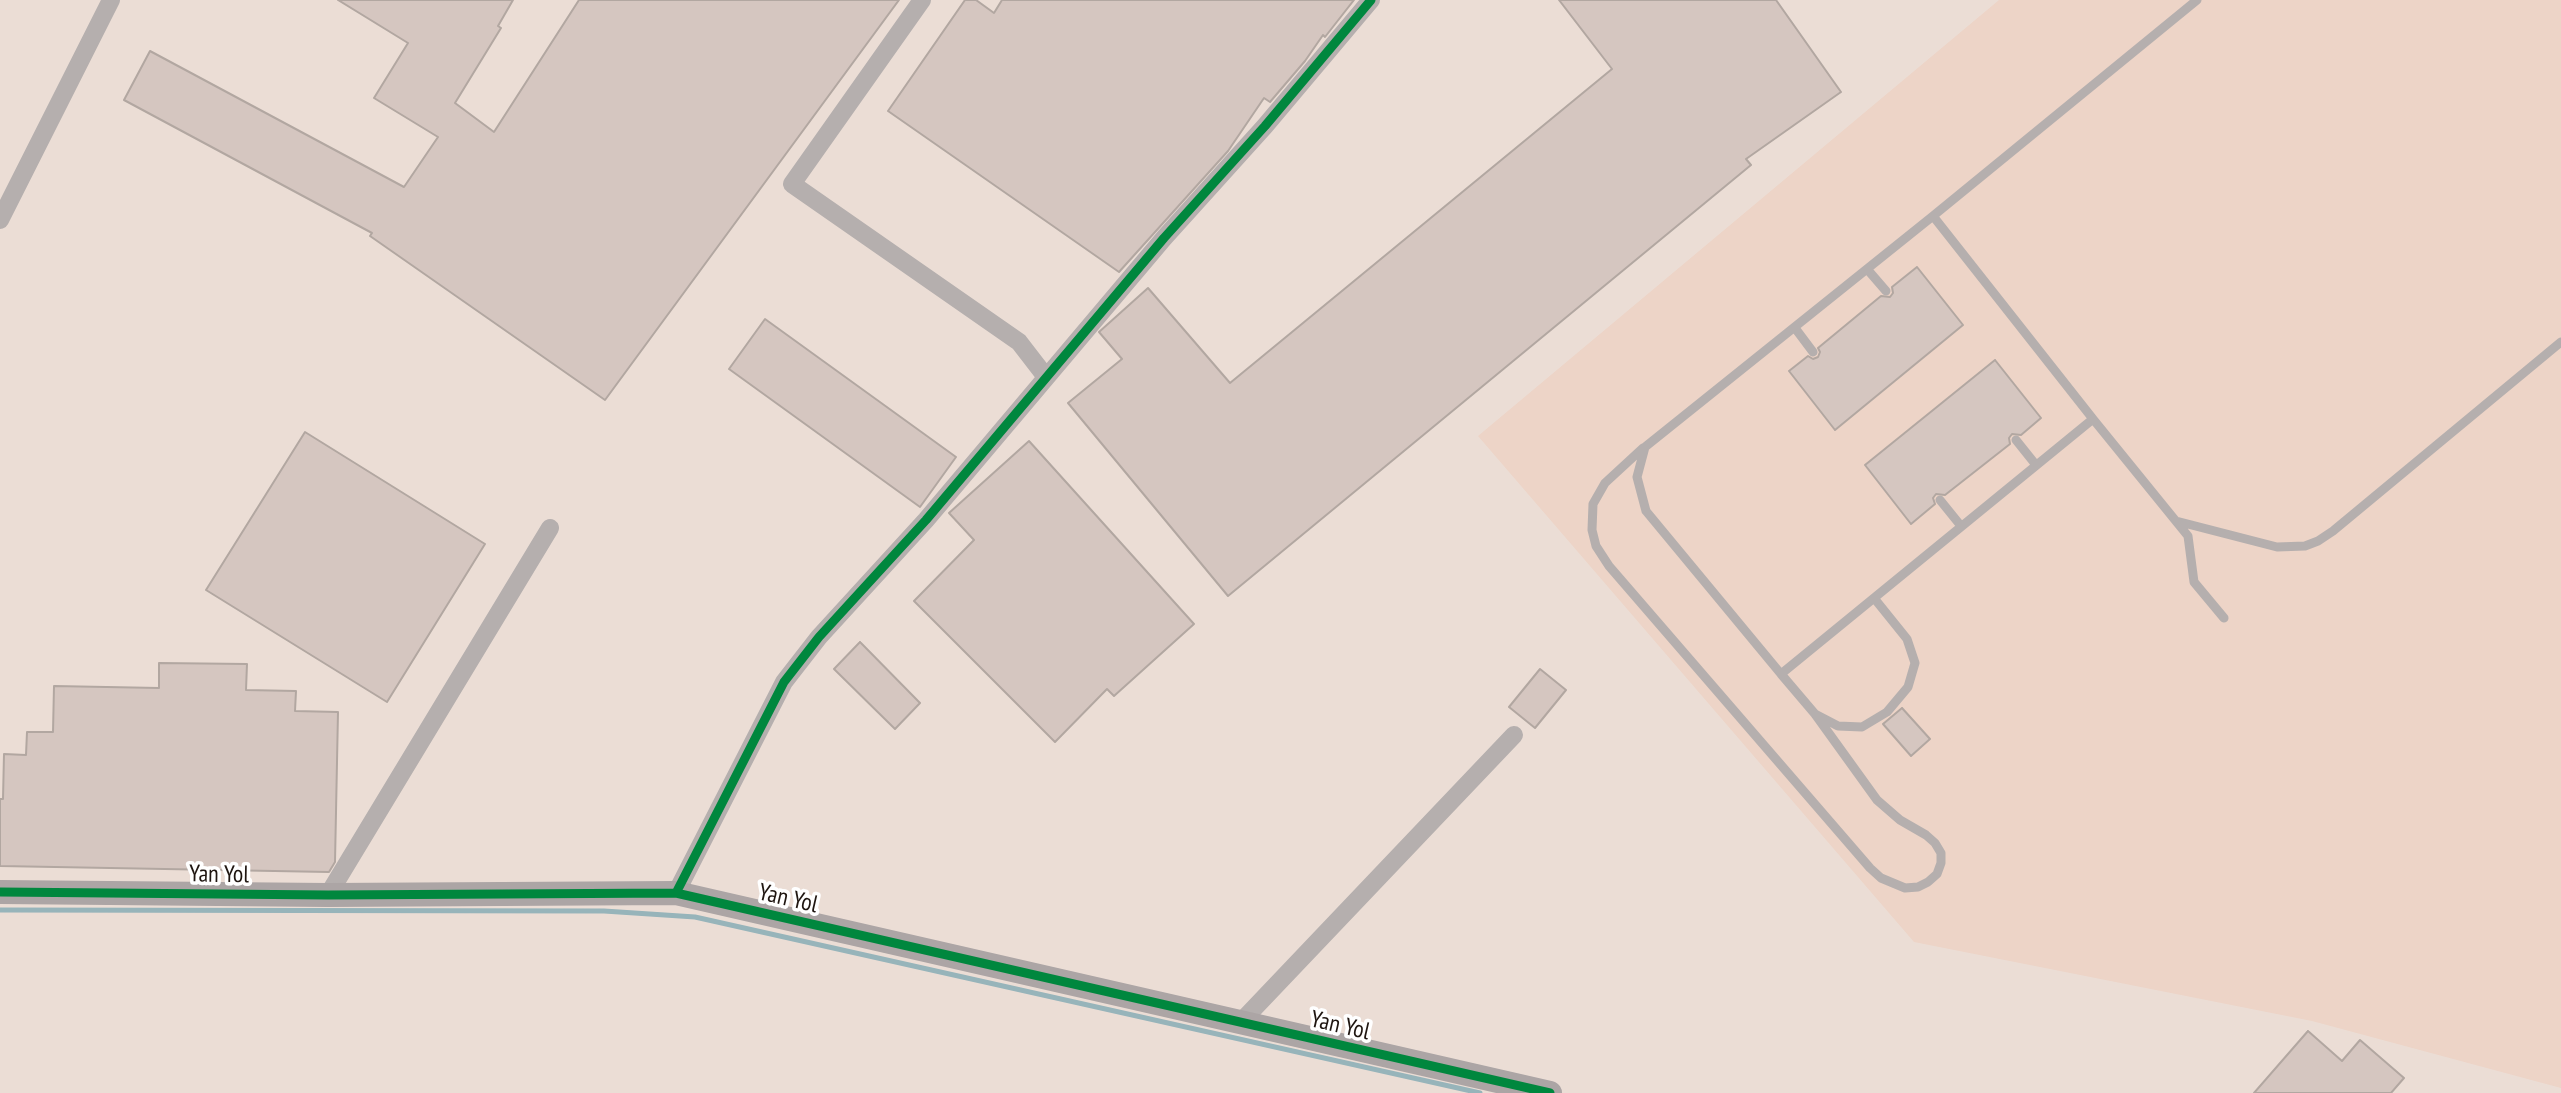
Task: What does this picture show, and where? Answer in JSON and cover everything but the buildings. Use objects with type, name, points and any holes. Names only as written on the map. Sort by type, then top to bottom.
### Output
[{"type":"street","points":[[0,220],[111,0]]},
{"type":"street","points":[[922,0],[792,184],[1019,342],[1046,377]]},
{"type":"street","points":[[676,893],[784,682],[819,637],[926,520],[1164,238],[1265,126],[1371,0]]},
{"type":"street","points":[[328,895],[550,528]]},
{"type":"street","points":[[1240,1023],[1514,735]]},
{"type":"street","name":"Yan Yol","points":[[0,892],[328,895],[676,893],[1550,1093]]},
{"type":"lane","points":[[1645,447],[1637,477],[1646,511],[1815,714],[1877,800],[1900,821],[1935,843],[1941,853],[1941,863],[1937,874],[1928,882],[1918,887],[1905,888],[1881,878],[1870,868],[1609,566],[1596,546],[1592,530],[1593,504],[1605,483],[1645,447],[2197,0]]},
{"type":"lane","points":[[1933,216],[2188,536],[2194,582],[2224,618]]},
{"type":"lane","points":[[1867,269],[1886,291]]},
{"type":"lane","points":[[1795,328],[1814,352]]},
{"type":"lane","points":[[2176,521],[2277,547],[2305,546],[2318,541],[2561,342]]},
{"type":"lane","points":[[1780,674],[2093,419]]},
{"type":"lane","points":[[2015,440],[2036,465]]},
{"type":"lane","points":[[1940,500],[1961,526]]},
{"type":"lane","points":[[1815,714],[1838,726],[1863,727],[1887,712],[1908,687],[1915,663],[1908,639],[1874,598]]},
{"type":"shaded area","points":[[1999,0],[2561,0],[2561,1088],[2312,1021],[1914,942],[1478,436]]},
{"type":"waterway","points":[[0,910],[604,911],[695,917],[1480,1093]]},
{"type":"cycle path","points":[[676,893],[784,682],[819,637],[926,520],[1164,238],[1265,126],[1371,0]]},
{"type":"cycle path","points":[[0,892],[328,895],[676,893],[1550,1093]]}]
